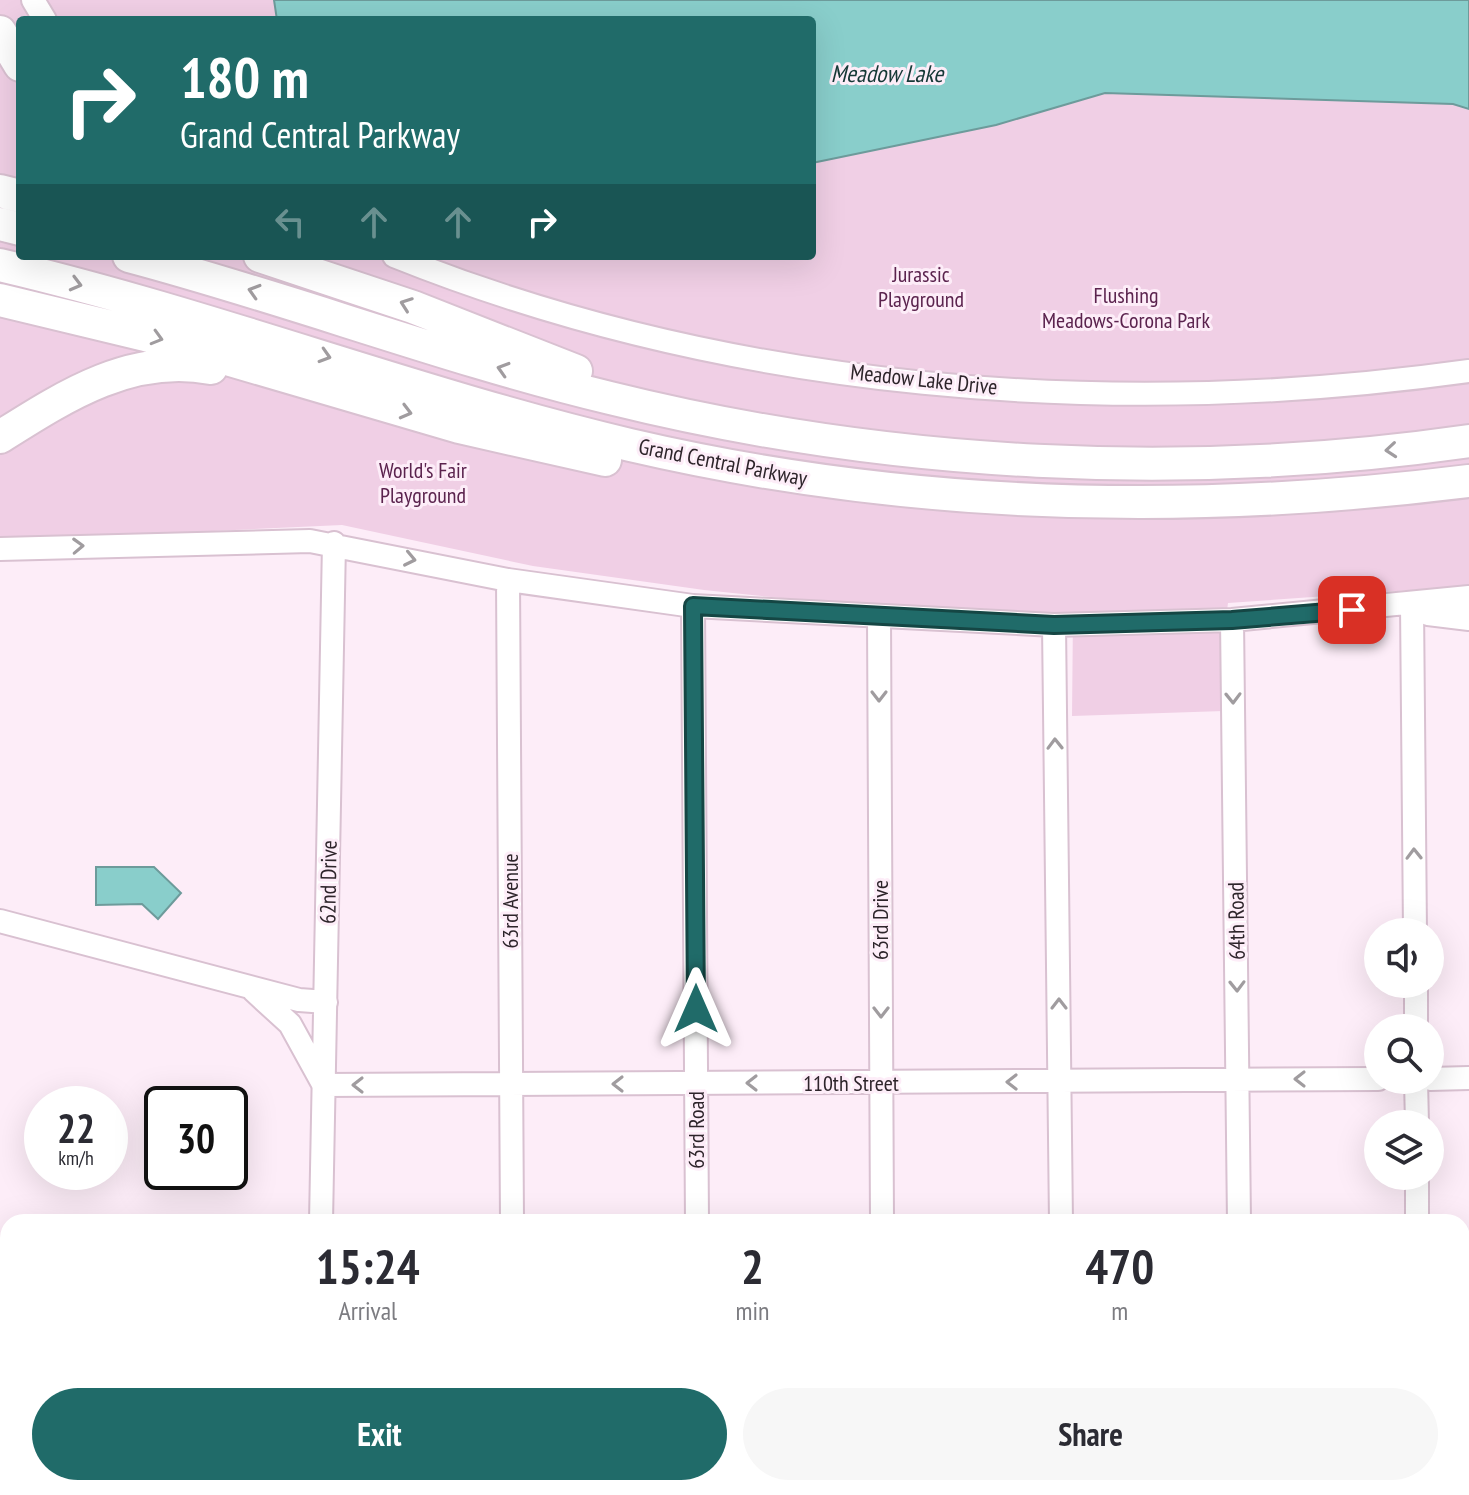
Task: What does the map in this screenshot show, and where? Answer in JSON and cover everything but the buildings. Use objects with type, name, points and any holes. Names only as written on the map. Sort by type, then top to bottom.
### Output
[{"type":"highway","points":[[0,32],[16,58]]},
{"type":"highway","name":"Grand Central Parkway","points":[[142,260],[554,384],[687,416],[875,447],[1064,461],[1254,459],[1469,441]]},
{"type":"highway","points":[[272,260],[413,307],[687,416]]},
{"type":"highway","name":"Grand Central Parkway","points":[[0,265],[182,312],[572,430],[693,459],[842,483],[953,495],[1118,502],[1310,497],[1469,481]]},
{"type":"highway","points":[[0,300],[145,335],[459,427],[658,471],[842,483]]},
{"type":"highway","points":[[0,437],[100,380],[137,368],[183,365],[342,395]]},
{"type":"main road","points":[[0,454],[100,380]]},
{"type":"street","name":"Meadow Lake Drive","points":[[404,260],[490,293],[657,341],[868,376],[1052,391],[1195,393],[1323,386],[1469,371]]},
{"type":"street","points":[[0,549],[141,542],[334,543],[508,580],[693,606],[1054,625],[1232,620],[1412,605],[1469,597]]},
{"type":"street","name":"62nd Drive","points":[[321,1214],[334,543]]},
{"type":"street","name":"63rd Avenue","points":[[508,580],[512,1214]]},
{"type":"street","points":[[1412,605],[1428,614],[1469,619]]},
{"type":"street","points":[[1412,605],[1415,918]]},
{"type":"street","name":"63rd Road","points":[[693,606],[697,1214]]},
{"type":"street","name":"63rd Drive","points":[[879,618],[882,1214]]},
{"type":"street","name":"64th Road","points":[[1232,620],[1239,1214]]},
{"type":"street","points":[[1054,625],[1061,1214]]},
{"type":"street","points":[[0,921],[299,1000],[326,1002]]},
{"type":"street","points":[[251,988],[290,1024],[323,1085]]},
{"type":"street","points":[[1444,1079],[1469,1078]]},
{"type":"street","name":"110th Street","points":[[323,1085],[1364,1079]]},
{"type":"street","points":[[1417,1190],[1417,1214]]},
{"type":"green space","name":"Flushing Meadows-Corona Park","points":[[0,0],[1469,0],[1469,586],[1228,603],[1223,640],[1224,711],[1072,716],[1073,615],[819,602],[704,590],[533,566],[342,525],[0,541]]},
{"type":"water","name":"Meadow Lake","points":[[274,0],[1469,0],[1469,109],[1453,104],[1105,93],[996,125],[816,162],[816,16],[276,16]]},
{"type":"water","points":[[96,867],[154,867],[181,893],[158,919],[142,904],[96,905]]},
{"type":"route","points":[[696,1009],[693,606],[1054,625],[1232,620],[1352,610]]},
{"type":"park label","name":"Jurassic Playground","points":[[921,286]]},
{"type":"park label","name":"World's Fair Playground","points":[[423,482]]}]
